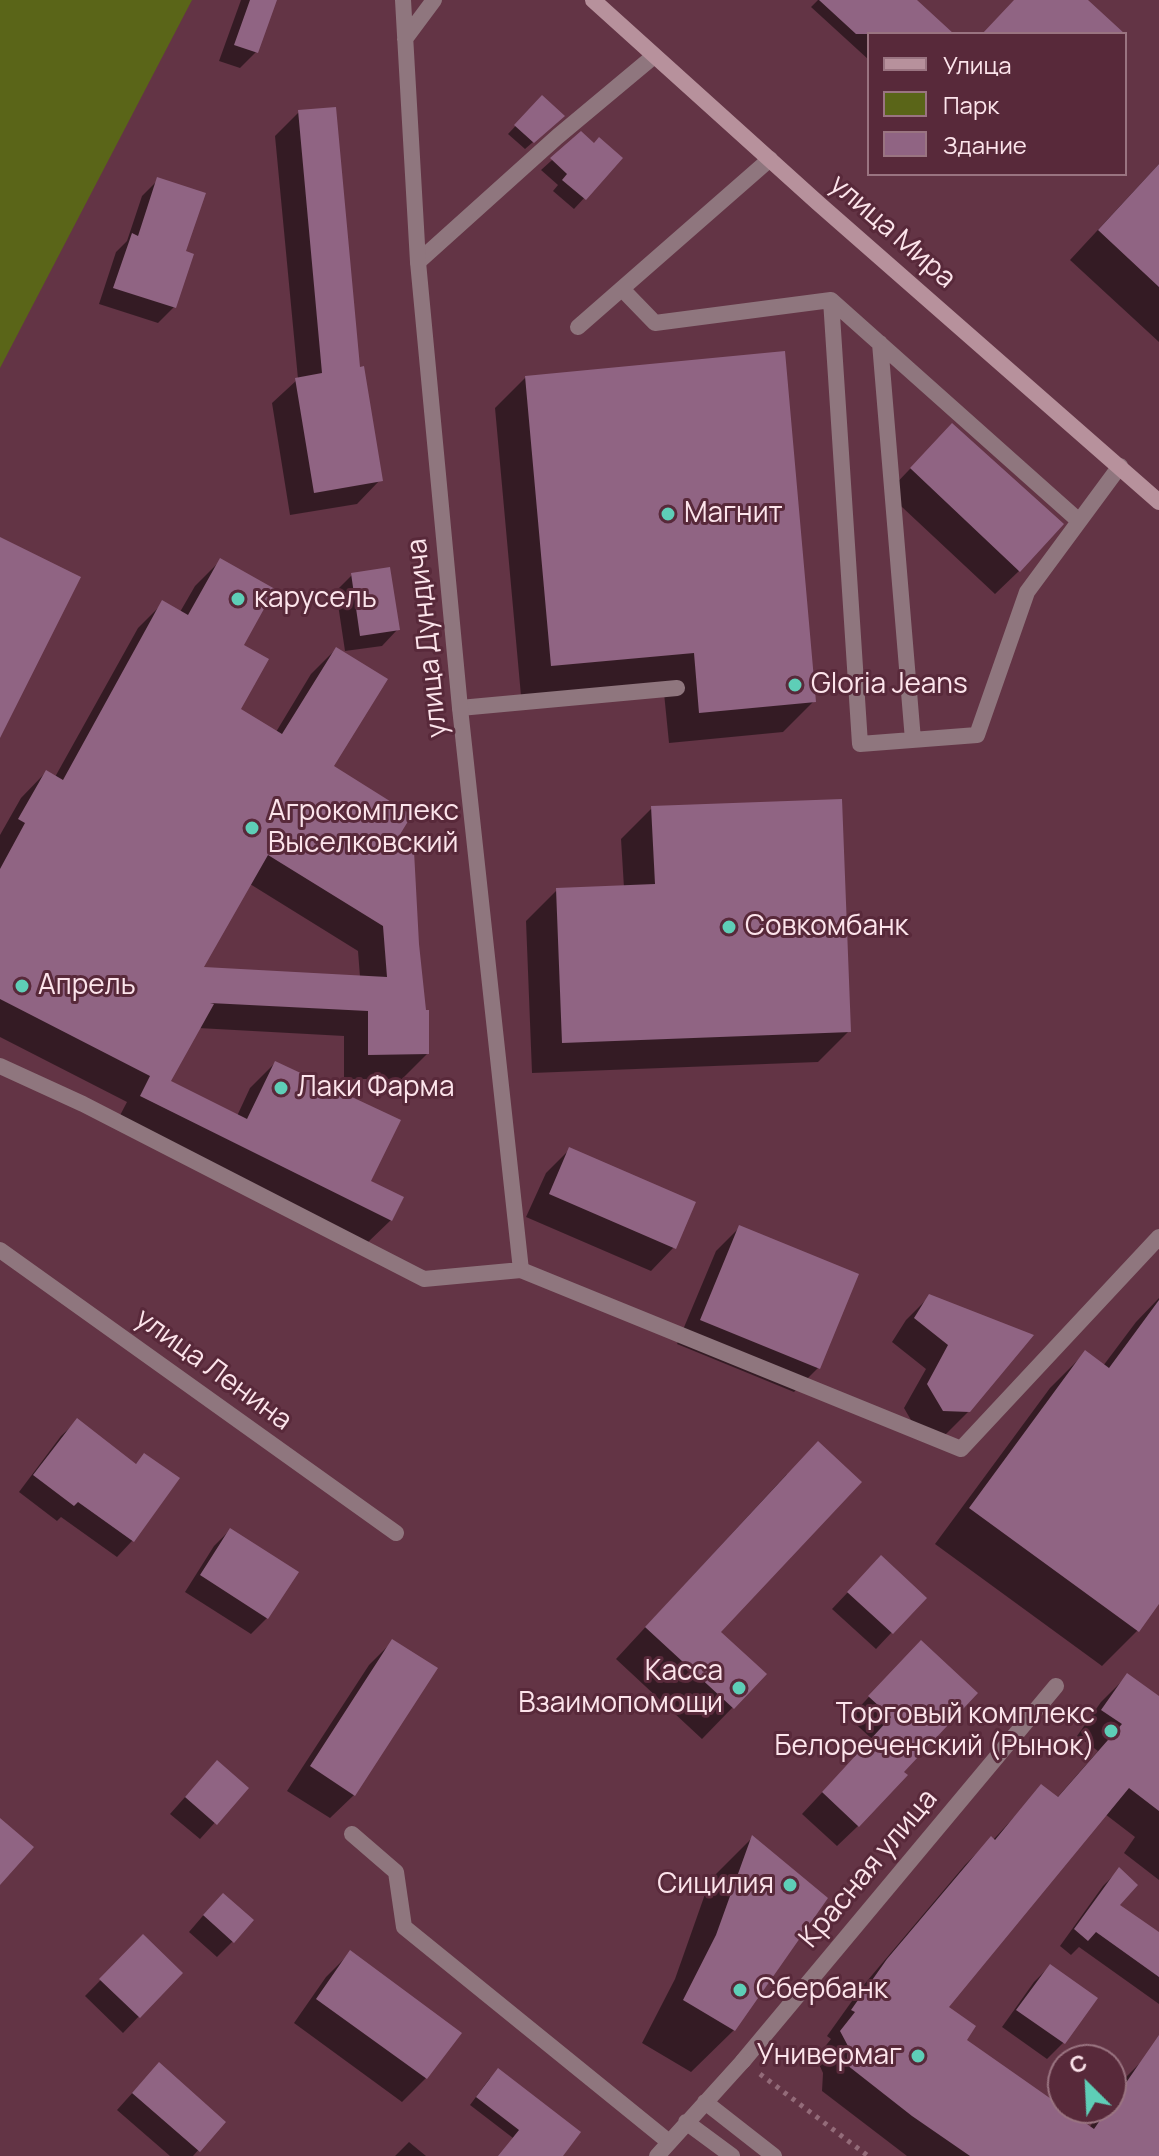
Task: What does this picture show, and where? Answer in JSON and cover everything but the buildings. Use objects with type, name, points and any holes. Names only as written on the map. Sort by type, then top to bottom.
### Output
[{"type":"main road","name":"улица Мира","points":[[593,0],[1159,502]]},
{"type":"street","name":"улица Дундича","points":[[403,0],[418,262],[460,708],[521,1270]]},
{"type":"street","points":[[405,39],[434,0]]},
{"type":"street","points":[[418,262],[557,137],[654,56]]},
{"type":"street","points":[[578,327],[770,159]]},
{"type":"street","points":[[622,289],[655,323],[831,300],[1079,521]]},
{"type":"street","points":[[831,300],[860,744],[977,735],[1027,592],[1120,466]]},
{"type":"street","points":[[880,343],[913,740]]},
{"type":"street","points":[[460,708],[677,688]]},
{"type":"street","points":[[0,1066],[83,1104],[424,1279],[521,1270],[961,1449],[1159,1237]]},
{"type":"street","name":"улица Ленина","points":[[0,1250],[396,1533]]},
{"type":"street","name":"Красная улица","points":[[657,2156],[743,2061],[1056,1686]]},
{"type":"street","points":[[352,1834],[396,1872],[404,1927],[669,2142]]},
{"type":"street","points":[[705,2102],[774,2156]]},
{"type":"street","points":[[686,2122],[732,2156]]},
{"type":"path","points":[[743,2061],[868,2156]]},
{"type":"green space","points":[[0,0],[192,0],[0,368]]},
{"type":"place","name":"Магнит","points":[[668,514]]},
{"type":"place","name":"карусель","points":[[238,599]]},
{"type":"place","name":"Gloria Jeans","points":[[795,685]]},
{"type":"place","name":"Агрокомплекс Выселковский","points":[[252,828]]},
{"type":"place","name":"Совкомбанк","points":[[729,927]]},
{"type":"place","name":"Апрель","points":[[22,986]]},
{"type":"place","name":"Лаки Фарма","points":[[281,1088]]},
{"type":"place","name":"Касса Взаимопомощи","points":[[739,1688]]},
{"type":"place","name":"Торговый комплекс Белореченский (Рынок)","points":[[1111,1731]]},
{"type":"place","name":"Сицилия","points":[[790,1885]]},
{"type":"place","name":"Сбербанк","points":[[740,1990]]},
{"type":"place","name":"Универмаг","points":[[918,2056]]}]
